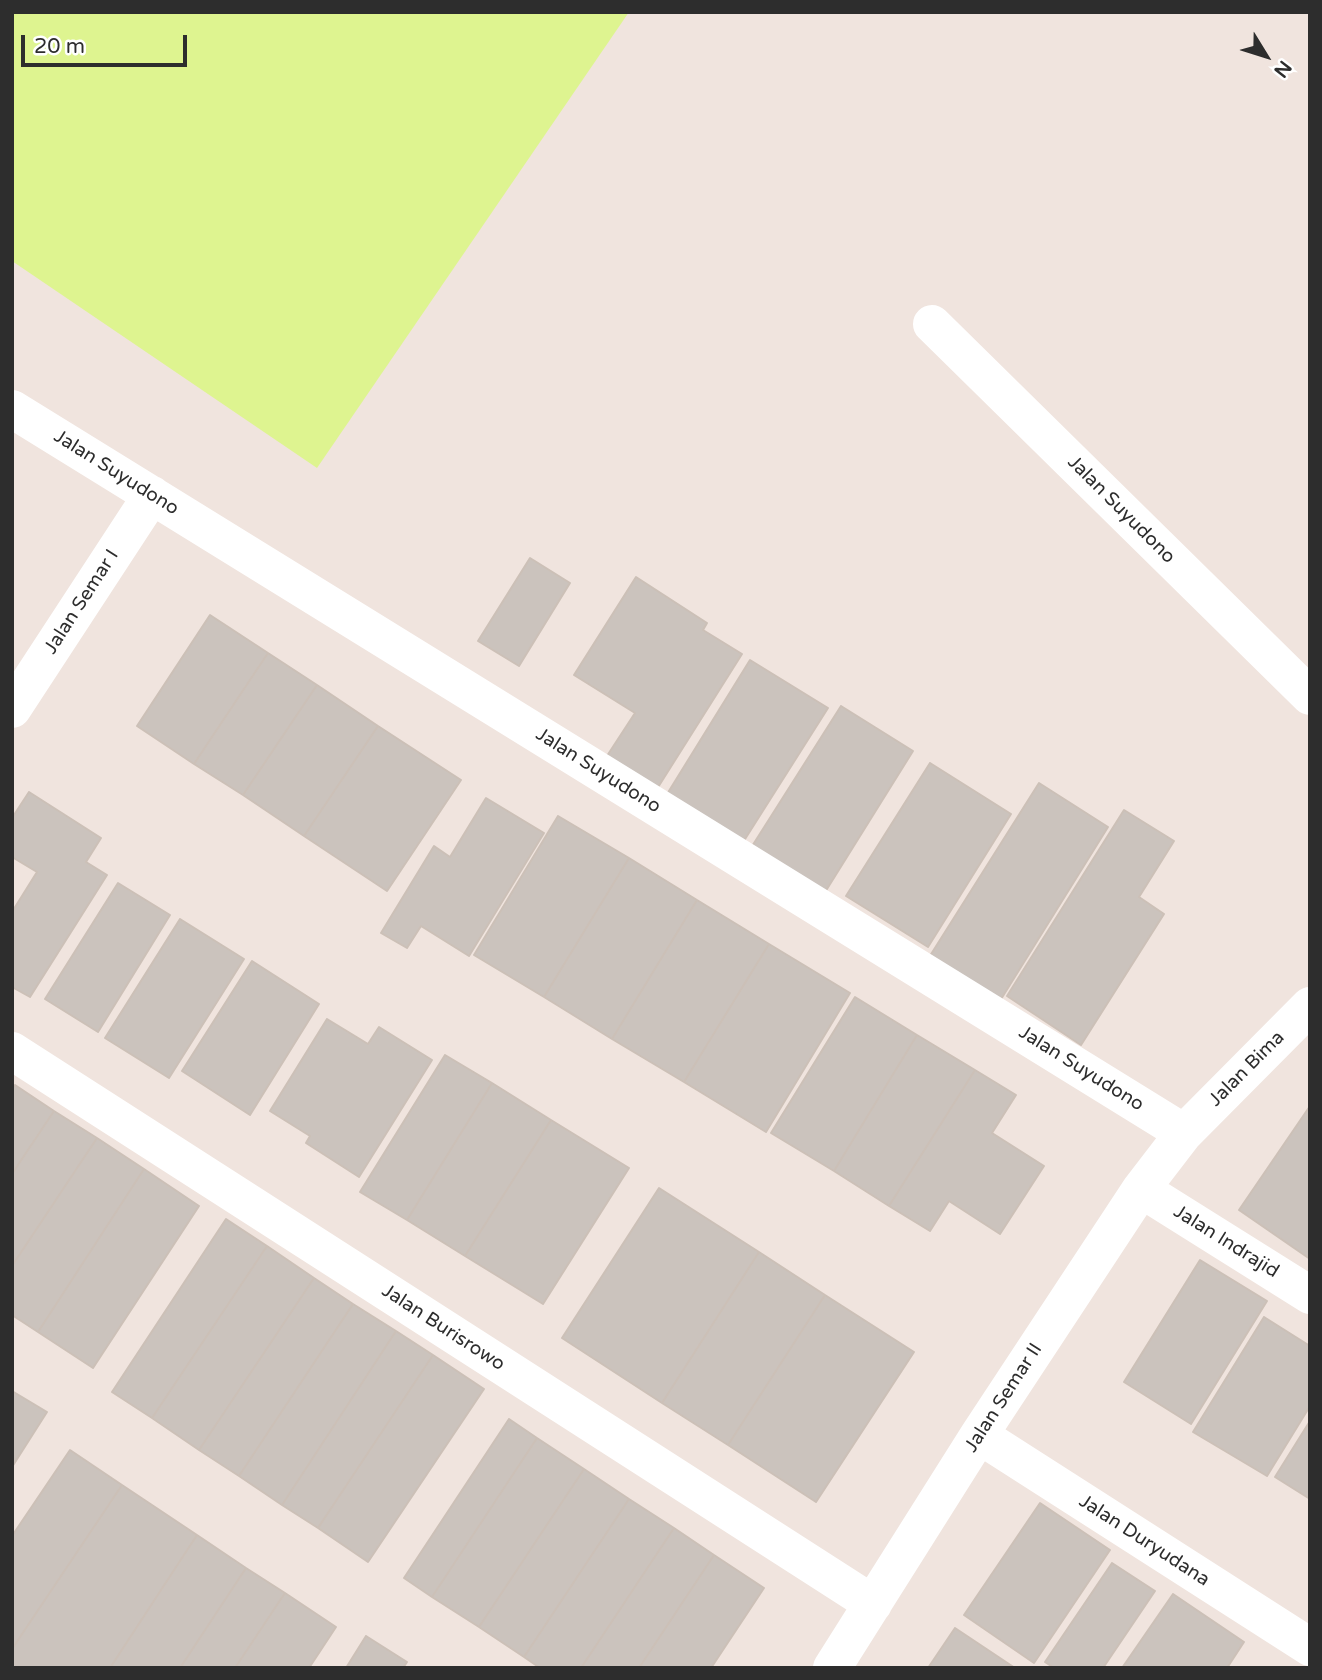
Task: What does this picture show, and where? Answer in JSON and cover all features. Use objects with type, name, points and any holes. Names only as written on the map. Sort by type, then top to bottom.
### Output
[{"type":"street","name":"Jalan Suyudono","points":[[932,324],[1310,696]]},
{"type":"street","name":"Jalan Suyudono","points":[[12,409],[1184,1133]]},
{"type":"street","name":"Jalan Semar I","points":[[12,709],[152,495]]},
{"type":"street","name":"Jalan Bima","points":[[1184,1133],[1310,1006]]},
{"type":"street","name":"Jalan Burisrowo","points":[[12,1051],[873,1604]]},
{"type":"street","name":"Jalan Semar II","points":[[832,1668],[979,1435],[1141,1189],[1184,1133]]},
{"type":"street","name":"Jalan Indrajid","points":[[1141,1189],[1310,1295]]},
{"type":"street","name":"Jalan Duryudana","points":[[979,1435],[1310,1647]]},
{"type":"green space","points":[[12,12],[629,12],[317,468],[12,261]]},
{"type":"building","points":[[530,558],[570,583],[519,666],[478,641]]},
{"type":"building","points":[[636,577],[707,623],[703,630],[742,654],[655,792],[605,759],[635,713],[574,675]]},
{"type":"building","points":[[210,615],[268,653],[194,764],[137,726]]},
{"type":"building","points":[[268,653],[317,685],[243,795],[194,764]]},
{"type":"building","points":[[750,660],[828,708],[740,847],[664,799]]},
{"type":"building","points":[[317,685],[378,726],[304,836],[243,795]]},
{"type":"building","points":[[841,706],[913,751],[822,897],[749,851]]},
{"type":"building","points":[[378,726],[461,780],[387,891],[304,836]]},
{"type":"building","points":[[930,763],[1011,814],[928,947],[846,896]]},
{"type":"building","points":[[1039,783],[1108,827],[998,1004],[928,959]]},
{"type":"building","points":[[29,792],[101,838],[86,862],[107,875],[30,997],[12,987],[12,912],[37,872],[12,857],[12,818]]},
{"type":"building","points":[[486,798],[544,833],[469,956],[421,926],[407,948],[381,933],[434,846],[450,857]]},
{"type":"building","points":[[1124,810],[1174,841],[1139,897],[1164,914],[1081,1045],[1007,996]]},
{"type":"building","points":[[558,816],[629,858],[544,997],[474,955]]},
{"type":"building","points":[[629,858],[697,900],[612,1039],[544,997]]},
{"type":"building","points":[[118,883],[170,915],[98,1032],[45,999]]},
{"type":"building","points":[[697,900],[769,944],[684,1082],[612,1039]]},
{"type":"building","points":[[180,919],[244,959],[169,1078],[105,1038]]},
{"type":"building","points":[[769,944],[850,993],[766,1132],[684,1082]]},
{"type":"building","points":[[252,961],[319,1004],[250,1115],[182,1071]]},
{"type":"building","points":[[855,997],[917,1035],[834,1171],[771,1133]]},
{"type":"building","points":[[327,1019],[368,1044],[379,1027],[432,1060],[359,1177],[306,1143],[310,1136],[270,1111]]},
{"type":"building","points":[[917,1035],[975,1070],[889,1206],[834,1171]]},
{"type":"building","points":[[445,1055],[492,1083],[407,1220],[360,1192]]},
{"type":"building","points":[[975,1070],[1016,1095],[992,1133],[1044,1166],[1000,1234],[949,1201],[930,1231],[889,1206]]},
{"type":"building","points":[[492,1083],[551,1120],[465,1256],[407,1220]]},
{"type":"building","points":[[15,1085],[54,1111],[12,1174],[12,1089]]},
{"type":"building","points":[[1310,1106],[1310,1259],[1239,1210]]},
{"type":"building","points":[[54,1111],[97,1138],[12,1266],[12,1174]]},
{"type":"building","points":[[551,1120],[629,1168],[543,1304],[465,1256]]},
{"type":"building","points":[[97,1138],[144,1169],[38,1332],[12,1315],[12,1266]]},
{"type":"building","points":[[144,1169],[199,1206],[93,1368],[38,1332]]},
{"type":"building","points":[[659,1188],[759,1252],[662,1403],[562,1338]]},
{"type":"building","points":[[226,1219],[267,1246],[152,1418],[112,1392]]},
{"type":"building","points":[[267,1246],[314,1278],[199,1450],[152,1418]]},
{"type":"building","points":[[759,1252],[825,1295],[728,1445],[662,1403]]},
{"type":"building","points":[[1200,1260],[1267,1301],[1191,1424],[1124,1382]]},
{"type":"building","points":[[314,1278],[353,1304],[239,1476],[199,1450]]},
{"type":"building","points":[[825,1295],[914,1352],[816,1502],[728,1445]]},
{"type":"building","points":[[353,1304],[396,1331],[282,1505],[239,1476]]},
{"type":"building","points":[[1264,1317],[1310,1346],[1310,1406],[1267,1476],[1193,1432]]},
{"type":"building","points":[[396,1331],[433,1355],[318,1528],[282,1505]]},
{"type":"building","points":[[433,1355],[484,1389],[368,1562],[318,1528]]},
{"type":"building","points":[[12,1391],[47,1412],[12,1467]]},
{"type":"building","points":[[509,1419],[537,1438],[432,1597],[404,1578]]},
{"type":"building","points":[[1310,1421],[1310,1499],[1275,1477]]},
{"type":"building","points":[[537,1438],[584,1469],[479,1627],[432,1597]]},
{"type":"building","points":[[70,1450],[122,1485],[12,1649],[12,1536]]},
{"type":"building","points":[[584,1469],[629,1499],[524,1657],[479,1627]]},
{"type":"building","points":[[122,1485],[197,1535],[110,1668],[12,1668],[12,1649]]},
{"type":"building","points":[[629,1499],[674,1528],[581,1668],[540,1668],[524,1657]]},
{"type":"building","points":[[1040,1503],[1110,1550],[1034,1663],[964,1615]]},
{"type":"building","points":[[674,1528],[714,1555],[639,1668],[581,1668]]},
{"type":"building","points":[[197,1535],[246,1568],[180,1668],[110,1668]]},
{"type":"building","points":[[714,1555],[764,1588],[711,1668],[639,1668]]},
{"type":"building","points":[[1112,1563],[1155,1591],[1103,1668],[1054,1668],[1045,1662]]},
{"type":"building","points":[[246,1568],[285,1593],[235,1668],[180,1668]]},
{"type":"building","points":[[285,1593],[336,1627],[309,1668],[235,1668]]},
{"type":"building","points":[[1173,1594],[1244,1642],[1227,1668],[1122,1668]]},
{"type":"building","points":[[955,1628],[1015,1668],[928,1668]]},
{"type":"building","points":[[366,1636],[407,1662],[403,1668],[346,1668]]}]
